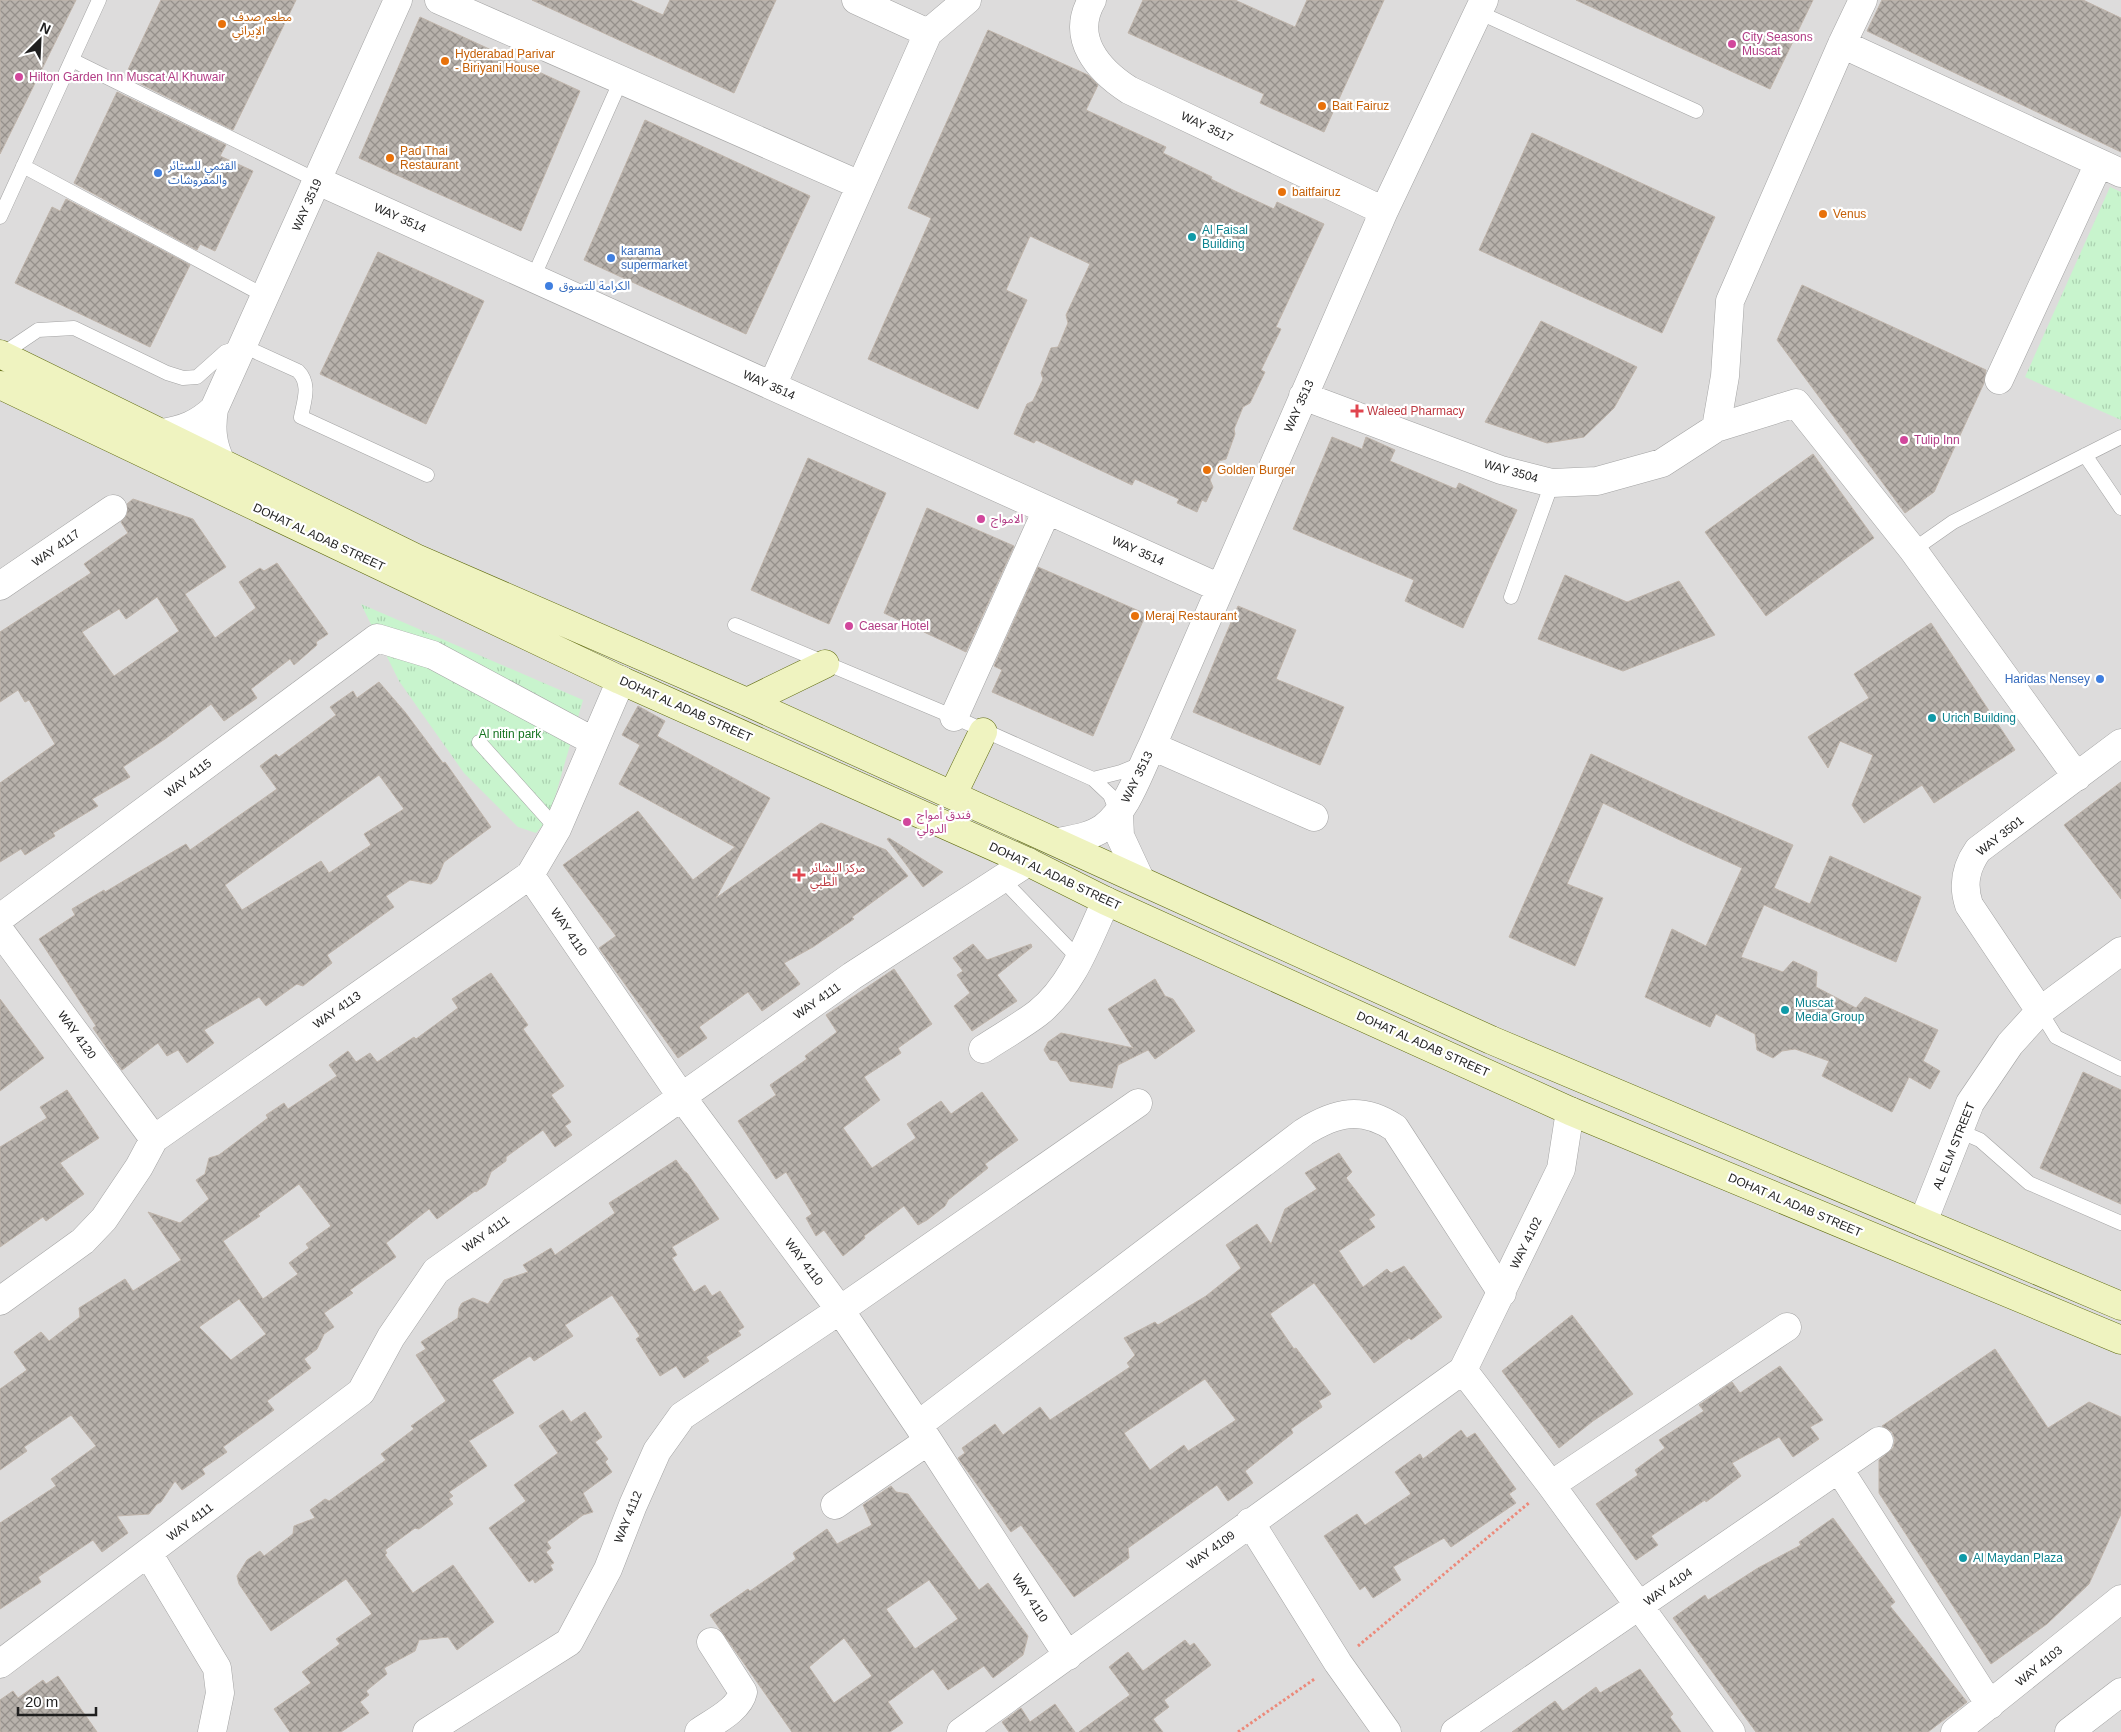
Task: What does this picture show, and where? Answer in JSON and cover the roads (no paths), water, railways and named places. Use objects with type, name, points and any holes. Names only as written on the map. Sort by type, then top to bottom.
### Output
[{"type":"main road","name":"DOHAT AL ADAB STREET","points":[[1,354],[416,558],[748,702],[953,794],[1490,1040],[2121,1306]]},
{"type":"main road","name":"DOHAT AL ADAB STREET","points":[[0,385],[621,680],[1028,862],[1106,901],[1570,1111],[2121,1340]]},
{"type":"main road","points":[[748,702],[825,664]]},
{"type":"main road","points":[[953,794],[983,732]]},
{"type":"street","name":"WAY 3519","points":[[221,462],[213,441],[214,408],[398,0]]},
{"type":"street","points":[[439,0],[860,185]]},
{"type":"street","points":[[856,0],[928,33]]},
{"type":"street","points":[[772,386],[928,33],[967,0]]},
{"type":"street","name":"WAY 3517","points":[[1092,0],[1085,11],[1084,34],[1093,58],[1111,78],[1129,90],[1384,211]]},
{"type":"street","points":[[1716,428],[1725,376],[1730,301],[1863,0]]},
{"type":"street","name":"WAY 3513","points":[[1058,842],[1086,836],[1102,829],[1118,814],[1148,754],[1384,211],[1481,6]]},
{"type":"street","points":[[1842,44],[2110,168],[1998,380]]},
{"type":"street","name":"WAY 3514","points":[[318,181],[1220,588]]},
{"type":"street","name":"WAY 3504","points":[[1304,396],[1501,470],[1552,483],[1597,482],[1662,463],[1716,428],[1796,403],[1913,550]]},
{"type":"street","name":"WAY 3519","points":[[161,433],[190,426],[203,419],[214,408]]},
{"type":"street","name":"WAY 4117","points":[[0,586],[113,509]]},
{"type":"street","points":[[954,717],[1047,510]]},
{"type":"street","points":[[1913,550],[2077,778]]},
{"type":"street","name":"WAY 4115","points":[[0,918],[377,638],[433,655],[593,741]]},
{"type":"street","name":"WAY 4113","points":[[0,1301],[88,1235],[104,1219],[122,1194],[154,1139],[530,875],[557,829],[593,741],[621,680]]},
{"type":"street","name":"WAY 3501","points":[[2040,1011],[1969,905],[1966,894],[1966,877],[1970,861],[1978,850],[2077,778],[2121,743]]},
{"type":"street","points":[[1148,754],[1314,817]]},
{"type":"street","name":"WAY 3513","points":[[1118,814],[1120,836],[1140,879]]},
{"type":"street","name":"WAY 4111","points":[[0,1664],[361,1392],[391,1337],[436,1271],[852,976],[1028,862]]},
{"type":"street","name":"WAY 4110","points":[[530,875],[681,1096],[840,1310],[923,1433],[1068,1656]]},
{"type":"street","points":[[983,1049],[1038,1013],[1068,979],[1080,960],[1106,901]]},
{"type":"street","name":"WAY 4120","points":[[0,930],[154,1139]]},
{"type":"street","name":"AL ELM STREET","points":[[1923,1222],[1970,1103],[2010,1044],[2040,1011],[2121,951]]},
{"type":"street","name":"WAY 4112","points":[[427,1732],[569,1642],[608,1569],[633,1504],[657,1451],[682,1416],[840,1310],[1138,1103]]},
{"type":"street","name":"WAY 4102","points":[[1463,1370],[1562,1169],[1570,1111]]},
{"type":"street","points":[[835,1505],[923,1433],[1304,1132],[1323,1120],[1340,1114],[1368,1115],[1384,1121],[1395,1128],[1502,1293]]},
{"type":"street","points":[[1551,1485],[1787,1327]]},
{"type":"street","points":[[1463,1370],[1551,1485],[1732,1732]]},
{"type":"street","name":"WAY 4109","points":[[961,1732],[1463,1370]]},
{"type":"street","name":"WAY 4104","points":[[1455,1732],[1879,1441]]},
{"type":"street","points":[[1839,1469],[1990,1705]]},
{"type":"street","points":[[1250,1522],[1338,1663],[1387,1732]]},
{"type":"street","points":[[148,1553],[217,1668],[220,1693],[214,1722],[190,1732]]},
{"type":"street","name":"WAY 4103","points":[[1955,1732],[2121,1599]]},
{"type":"street","points":[[698,1732],[734,1707],[741,1700],[743,1692],[711,1642]]},
{"type":"street","points":[[2069,1732],[2121,1692]]},
{"type":"lane","points":[[0,217],[99,0]]},
{"type":"lane","points":[[1481,6],[1696,111]]},
{"type":"lane","points":[[72,60],[318,181]]},
{"type":"lane","points":[[532,278],[620,80]]},
{"type":"lane","points":[[23,166],[266,296]]},
{"type":"lane","points":[[1,354],[38,330],[74,328],[167,373],[183,378],[197,377],[225,352],[243,346],[298,371],[304,377],[306,386],[301,417],[427,475]]},
{"type":"lane","points":[[1913,550],[1953,522],[2121,437]]},
{"type":"lane","points":[[2085,456],[2121,508]]},
{"type":"lane","points":[[1511,597],[1552,483]]},
{"type":"lane","points":[[735,625],[954,717],[983,732],[1093,779],[1110,795],[1118,814]]},
{"type":"lane","points":[[479,742],[557,829]]},
{"type":"lane","points":[[1093,779],[1121,772],[1148,754]]},
{"type":"lane","points":[[1002,879],[1080,960]]},
{"type":"lane","points":[[2040,1011],[2056,1037],[2121,1069]]},
{"type":"lane","points":[[1959,1130],[1980,1140],[2029,1184],[2121,1223]]},
{"type":"place","name":"مطعم صدف الإيراني","points":[[222,24]]},
{"type":"place","name":"City Seasons Muscat","points":[[1732,44]]},
{"type":"place","name":"Hyderabad Parivar - Biriyani House","points":[[445,61]]},
{"type":"place","name":"Hilton Garden Inn Muscat Al Khuwair","points":[[19,77]]},
{"type":"place","name":"Bait Fairuz","points":[[1322,106]]},
{"type":"place","name":"Pad Thai Restaurant","points":[[390,158]]},
{"type":"place","name":"القثمي للستائر والمفروشات","points":[[158,173]]},
{"type":"place","name":"baitfairuz","points":[[1282,192]]},
{"type":"place","name":"Venus","points":[[1823,214]]},
{"type":"place","name":"Al Faisal Building","points":[[1192,237]]},
{"type":"place","name":"karama supermarket","points":[[611,258]]},
{"type":"place","name":"الكرامة للتسوق","points":[[549,286]]},
{"type":"place","name":"Waleed Pharmacy","points":[[1357,411]]},
{"type":"place","name":"Tulip Inn","points":[[1904,440]]},
{"type":"place","name":"Golden Burger","points":[[1207,470]]},
{"type":"place","name":"الامواج","points":[[981,519]]},
{"type":"place","name":"Meraj Restaurant","points":[[1135,616]]},
{"type":"place","name":"Caesar Hotel","points":[[849,626]]},
{"type":"place","name":"Haridas Nensey","points":[[2100,679]]},
{"type":"place","name":"Urich Building","points":[[1932,718]]},
{"type":"place","name":"فندق أمواج الدولي","points":[[907,822]]},
{"type":"place","name":"مركز البشائر الطبي","points":[[799,875]]},
{"type":"place","name":"Muscat Media Group","points":[[1785,1010]]},
{"type":"place","name":"Al Maydan Plaza","points":[[1963,1558]]},
{"type":"park label","name":"Al nitin park","points":[[510,734]]}]
